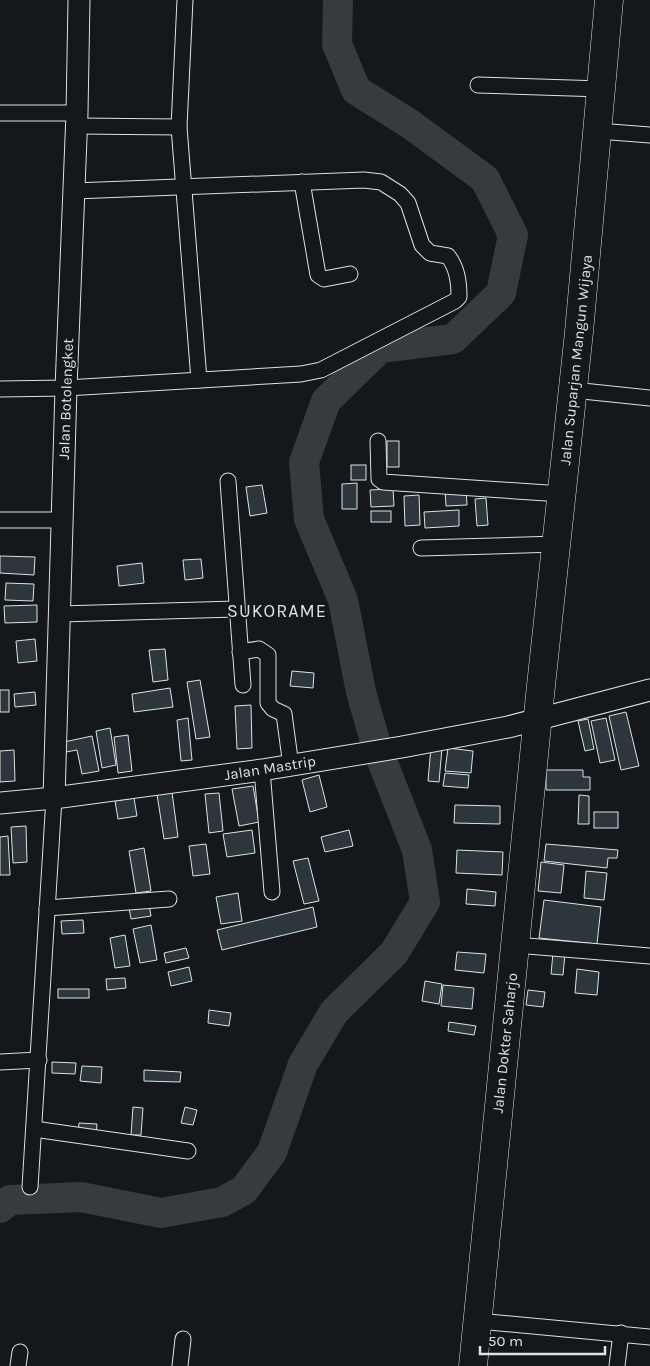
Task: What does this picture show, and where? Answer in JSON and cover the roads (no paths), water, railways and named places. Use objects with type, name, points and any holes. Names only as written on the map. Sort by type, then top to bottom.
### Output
[{"type":"highway","name":"Jalan Suparjan Mangun Wijaya","points":[[538,720],[573,390],[609,0]]},
{"type":"highway","name":"Jalan Dokter Saharjo","points":[[473,1366],[538,720]]},
{"type":"street","name":"Jalan Botolengket","points":[[54,798],[66,388],[77,120],[79,0]]},
{"type":"street","points":[[185,0],[179,127],[182,187],[199,380]]},
{"type":"street","points":[[478,85],[602,90]]},
{"type":"street","points":[[0,113],[179,127]]},
{"type":"street","points":[[598,131],[650,135]]},
{"type":"street","points":[[0,389],[66,388],[301,374],[322,370],[455,301],[459,297],[458,275],[448,256],[430,253],[422,244],[408,203],[400,194],[381,182],[374,180],[74,191]]},
{"type":"street","points":[[302,182],[318,275],[324,279],[350,274]]},
{"type":"street","points":[[573,390],[650,398]]},
{"type":"street","points":[[378,441],[379,479],[383,482],[562,494]]},
{"type":"street","points":[[228,481],[243,685]]},
{"type":"street","points":[[0,520],[62,520]]},
{"type":"street","points":[[421,548],[557,544]]},
{"type":"street","points":[[60,614],[236,608]]},
{"type":"street","points":[[240,652],[258,650],[268,655],[268,703],[273,709],[284,714],[290,766]]},
{"type":"street","name":"Jalan Mastrip","points":[[0,803],[54,798],[262,770],[402,747],[538,720],[650,690]]},
{"type":"street","points":[[262,770],[272,892]]},
{"type":"street","points":[[30,1188],[54,798]]},
{"type":"street","points":[[47,908],[168,899]]},
{"type":"street","points":[[515,945],[650,956]]},
{"type":"street","points":[[0,1062],[39,1060]]},
{"type":"street","points":[[34,1129],[188,1151]]},
{"type":"street","points":[[478,1322],[650,1337]]},
{"type":"street","points":[[617,1366],[621,1334]]},
{"type":"street","points":[[180,1366],[183,1339]]},
{"type":"waterway","points":[[0,1208],[10,1200],[81,1197],[161,1213],[222,1202],[244,1190],[272,1152],[303,1064],[334,1012],[394,953],[425,902],[417,850],[377,748],[361,692],[343,600],[309,519],[304,462],[326,401],[380,348],[453,339],[501,293],[513,235],[485,179],[410,124],[356,90],[337,44],[338,0]]},
{"type":"district","name":"SUKORAME","points":[[277,611]]}]
